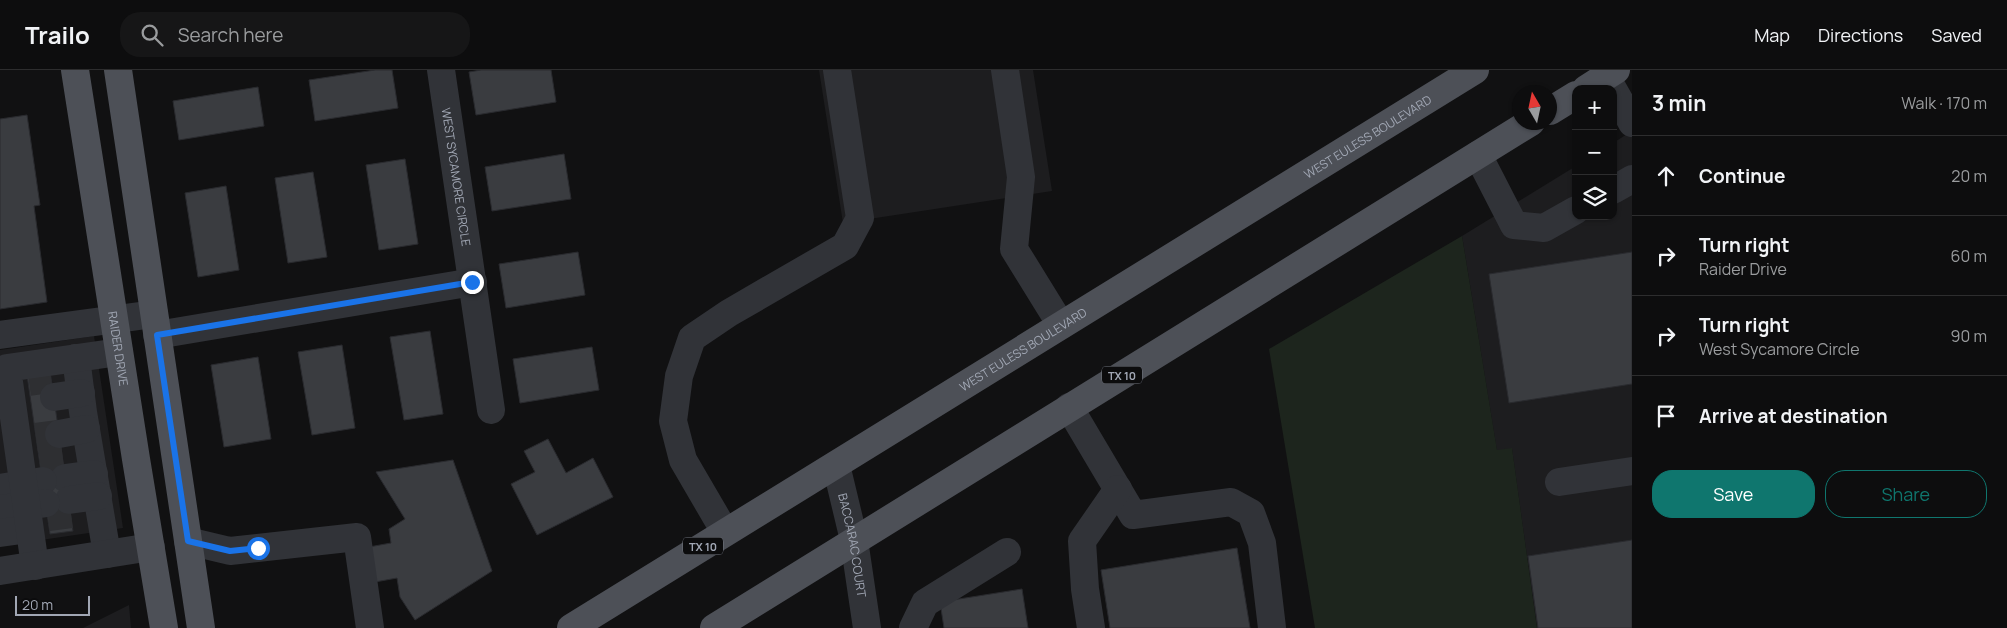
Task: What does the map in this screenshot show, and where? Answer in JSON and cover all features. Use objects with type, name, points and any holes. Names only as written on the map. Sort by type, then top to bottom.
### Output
[{"type":"main road","name":"RAIDER DRIVE","points":[[75,70],[164,628]]},
{"type":"main road","points":[[118,70],[201,628]]},
{"type":"main road","name":"WEST EULESS BOULEVARD","points":[[571,628],[1475,70]]},
{"type":"main road","points":[[1557,107],[1572,97]]},
{"type":"main road","name":"TX 10","points":[[714,628],[1518,130]]},
{"type":"main road","points":[[151,547],[188,541]]},
{"type":"street","name":"WEST SYCAMORE CIRCLE","points":[[442,70],[491,410]]},
{"type":"street","points":[[725,532],[683,460],[673,421],[678,376],[692,338],[729,313],[845,246],[860,218],[837,70]]},
{"type":"street","points":[[1005,70],[1020,176],[1014,249],[1061,325]]},
{"type":"street","points":[[1607,83],[1632,123]]},
{"type":"street","points":[[1478,155],[1514,225],[1544,228],[1572,212]]},
{"type":"street","points":[[1617,188],[1632,179]]},
{"type":"street","points":[[0,336],[114,319],[156,324],[472,282]]},
{"type":"street","points":[[107,554],[87,433],[119,352]]},
{"type":"street","points":[[1069,408],[1133,515],[1231,502],[1251,513],[1262,542],[1272,628]]},
{"type":"street","points":[[29,451],[87,433]]},
{"type":"street","points":[[29,451],[87,433]]},
{"type":"street","points":[[29,451],[87,433]]},
{"type":"street","points":[[29,451],[87,433]]},
{"type":"street","points":[[29,451],[87,433]]},
{"type":"street","points":[[29,451],[35,566]]},
{"type":"street","name":"BACCARAC COURT","points":[[836,465],[854,540],[867,628]]},
{"type":"street","points":[[1559,482],[1632,472]]},
{"type":"street","points":[[1091,628],[1085,589],[1082,541],[1118,489]]},
{"type":"street","points":[[188,541],[230,551],[357,537],[370,628]]},
{"type":"street","points":[[0,571],[151,547]]},
{"type":"street","points":[[913,628],[924,603],[1007,552]]},
{"type":"shaded area","points":[[819,70],[1033,70],[1052,191],[843,223]]},
{"type":"shaded area","points":[[1632,131],[1632,628],[1537,628],[1512,449],[1497,451],[1462,236],[1572,168],[1572,220],[1617,220],[1617,140]]},
{"type":"shaded area","points":[[1462,236],[1497,450],[1512,448],[1537,628],[1315,628],[1269,349]]},
{"type":"shaded area","points":[[94,336],[123,528],[0,546],[0,350]]},
{"type":"shaded area","points":[[129,605],[131,628],[83,628]]},
{"type":"building","points":[[375,70],[392,70],[398,108],[315,121],[309,80]]},
{"type":"building","points":[[481,70],[551,70],[556,102],[476,115],[469,72]]},
{"type":"building","points":[[258,87],[264,126],[179,140],[173,101]]},
{"type":"building","points":[[27,115],[40,205],[34,206],[47,302],[0,309],[0,119]]},
{"type":"building","points":[[564,154],[571,199],[492,211],[485,167]]},
{"type":"building","points":[[405,159],[418,244],[379,250],[366,165]]},
{"type":"building","points":[[313,172],[327,257],[288,263],[275,178]]},
{"type":"building","points":[[226,186],[239,270],[198,277],[185,193]]},
{"type":"building","points":[[578,252],[585,295],[506,308],[499,264]]},
{"type":"building","points":[[1632,252],[1632,384],[1509,403],[1489,274]]},
{"type":"building","points":[[430,331],[443,414],[404,420],[390,337]]},
{"type":"building","points":[[342,345],[355,428],[312,435],[298,352]]},
{"type":"building","points":[[592,347],[599,390],[520,403],[513,359]]},
{"type":"building","points":[[258,357],[271,439],[224,447],[211,365]]},
{"type":"building","points":[[50,371],[73,531],[50,534],[27,375]]},
{"type":"building","points":[[548,439],[566,473],[593,458],[613,497],[537,535],[511,484],[535,472],[524,451]]},
{"type":"building","points":[[453,460],[492,571],[415,620],[400,597],[397,578],[375,582],[369,547],[391,543],[389,529],[405,519],[376,472]]},
{"type":"building","points":[[1632,540],[1632,628],[1538,628],[1528,556]]},
{"type":"building","points":[[1237,548],[1250,628],[1110,628],[1101,570]]},
{"type":"building","points":[[1022,589],[1028,628],[944,628],[940,602]]},
{"type":"tunnel","points":[[29,382],[51,379]]},
{"type":"tunnel","points":[[36,437],[59,434]]},
{"type":"tunnel","points":[[40,462],[63,459]]},
{"type":"tunnel","points":[[48,517],[71,514]]},
{"type":"route","points":[[258,548],[230,551],[188,541],[157,335],[472,282]]}]
